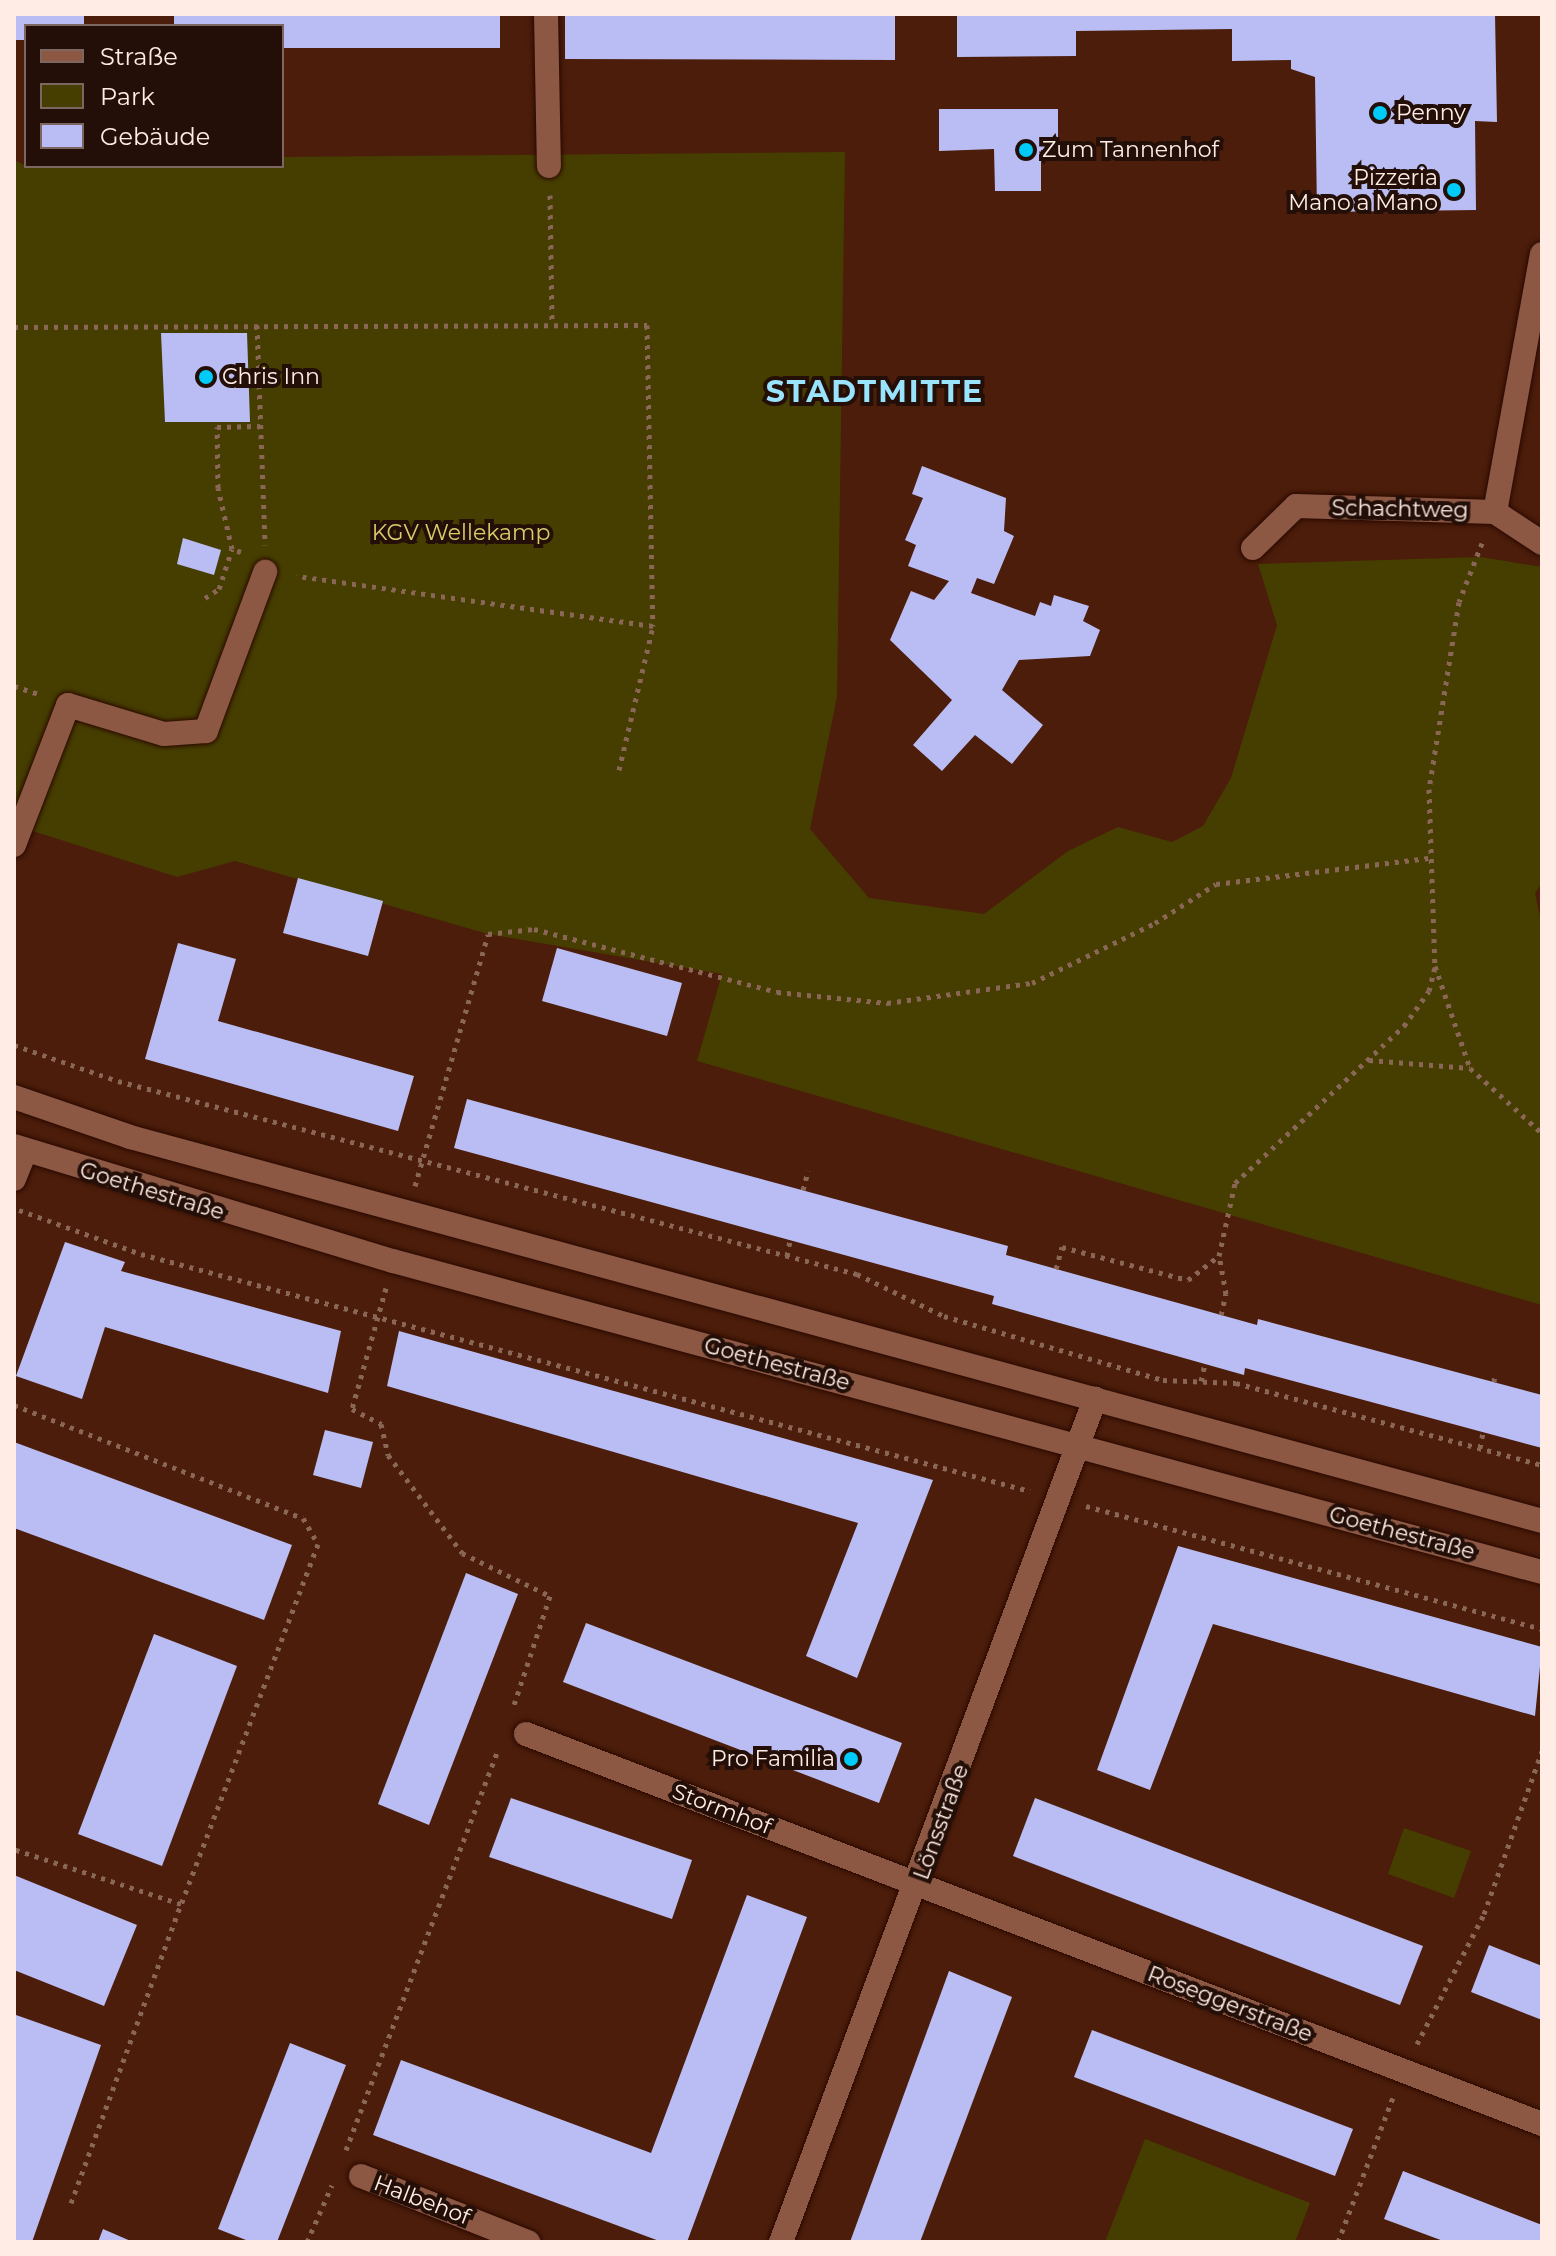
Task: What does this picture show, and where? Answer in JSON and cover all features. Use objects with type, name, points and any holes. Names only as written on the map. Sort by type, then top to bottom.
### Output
[{"type":"street","points":[[546,14],[549,166]]},
{"type":"street","name":"Schachtweg","points":[[1253,548],[1296,506],[1495,512],[1542,254]]},
{"type":"street","points":[[1495,512],[1542,543]]},
{"type":"street","points":[[14,845],[68,705],[164,734],[206,731],[265,566]]},
{"type":"street","name":"Goethestraße","points":[[14,1097],[407,1214],[1542,1521]]},
{"type":"street","points":[[14,1179],[20,1148]]},
{"type":"street","name":"Goethestraße","points":[[20,1148],[393,1261],[1542,1572]]},
{"type":"street","name":"Lönsstraße","points":[[781,2242],[918,1884],[1081,1446],[1095,1399]]},
{"type":"street","name":"Stormhof","points":[[526,1734],[918,1884]]},
{"type":"street","name":"Roseggerstraße","points":[[918,1884],[1542,2124]]},
{"type":"street","name":"Halbehof","points":[[350,2172],[528,2242]]},
{"type":"path","points":[[549,166],[552,323]]},
{"type":"path","points":[[257,325],[265,566]]},
{"type":"path","points":[[14,327],[647,325],[653,626],[619,770]]},
{"type":"path","points":[[205,598],[219,589],[232,549],[218,488],[217,427],[260,426]]},
{"type":"path","points":[[1495,512],[1459,602],[1429,789],[1428,858],[1435,966],[1470,1068],[1542,1133]]},
{"type":"path","points":[[232,549],[265,566],[653,626]]},
{"type":"path","points":[[407,1214],[488,934],[534,929],[777,992],[887,1003],[1032,983],[1155,923],[1216,884],[1428,858]]},
{"type":"path","points":[[1221,1315],[1226,1294],[1219,1256],[1235,1183],[1412,1015],[1435,966]]},
{"type":"path","points":[[14,1045],[118,1081],[857,1274],[944,1316],[1163,1380],[1236,1383],[1542,1465]]},
{"type":"path","points":[[1368,1060],[1470,1068]]},
{"type":"path","points":[[803,1190],[808,1171]]},
{"type":"path","points":[[14,1209],[141,1254],[1542,1629]]},
{"type":"path","points":[[787,1256],[790,1240]]},
{"type":"path","points":[[1056,1269],[1062,1247],[1188,1280],[1219,1256]]},
{"type":"path","points":[[393,1261],[352,1409],[381,1424],[388,1455],[462,1553],[550,1596],[511,1714]]},
{"type":"path","points":[[1201,1381],[1205,1364]]},
{"type":"path","points":[[1494,1382],[1495,1373]]},
{"type":"path","points":[[14,1405],[303,1518],[318,1544],[71,2203]]},
{"type":"path","points":[[1480,1448],[1483,1432]]},
{"type":"path","points":[[350,2172],[501,1740]]},
{"type":"path","points":[[1338,2242],[1404,2071],[1484,1914],[1542,1751]]},
{"type":"path","points":[[14,1849],[181,1904]]},
{"type":"path","points":[[307,2242],[334,2180]]},
{"type":"green space","name":"KGV Wellekamp","points":[[845,152],[837,697],[810,829],[869,898],[984,914],[1068,851],[1118,827],[1172,842],[1203,826],[1231,778],[1277,625],[1258,564],[1481,557],[1542,567],[1542,881],[1535,894],[1542,925],[1542,1305],[697,1061],[722,974],[488,934],[235,861],[177,877],[14,825],[14,160],[24,168],[284,168],[284,157]]},
{"type":"green space","points":[[1404,1828],[1471,1851],[1454,1898],[1388,1874]]},
{"type":"green space","points":[[1145,2139],[1310,2203],[1295,2242],[1105,2242]]},
{"type":"building","points":[[14,14],[84,14],[84,24],[24,24],[24,40],[14,40]]},
{"type":"building","points":[[174,14],[500,14],[500,48],[284,48],[284,24],[174,24]]},
{"type":"building","points":[[565,14],[895,14],[895,60],[565,59]]},
{"type":"building","name":"Penny","points":[[957,14],[1495,14],[1497,122],[1475,121],[1476,210],[1317,212],[1315,77],[1291,69],[1291,60],[1232,61],[1232,29],[1076,31],[1076,56],[957,57]]},
{"type":"building","name":"Zum Tannenhof","points":[[939,109],[1058,109],[1058,150],[1041,150],[1041,191],[995,191],[994,149],[939,151]]},
{"type":"building","name":"Chris Inn","points":[[161,333],[247,333],[250,422],[165,422]]},
{"type":"building","points":[[922,466],[1006,498],[1004,531],[1014,536],[994,584],[977,578],[971,593],[1035,616],[1040,602],[1051,606],[1054,595],[1089,606],[1083,621],[1100,630],[1090,656],[1019,660],[1002,690],[1043,725],[1012,764],[975,735],[942,771],[913,745],[952,700],[890,640],[911,591],[934,600],[949,581],[908,566],[916,545],[905,540],[923,498],[912,494]]},
{"type":"building","points":[[183,538],[221,550],[214,575],[177,564]]},
{"type":"building","points":[[298,878],[383,901],[368,956],[283,933]]},
{"type":"building","points":[[178,943],[236,959],[218,1021],[414,1076],[398,1131],[145,1059]]},
{"type":"building","points":[[557,948],[682,983],[667,1036],[542,1001]]},
{"type":"building","points":[[467,1099],[1008,1246],[1006,1255],[1257,1325],[1258,1319],[1542,1395],[1542,1448],[1245,1368],[1244,1375],[992,1304],[994,1296],[454,1148]]},
{"type":"building","points":[[65,1242],[125,1262],[121,1271],[341,1331],[328,1393],[105,1327],[82,1399],[16,1376]]},
{"type":"building","points":[[399,1331],[933,1480],[857,1678],[806,1656],[858,1523],[387,1386]]},
{"type":"building","points":[[325,1430],[373,1442],[361,1488],[313,1475]]},
{"type":"building","points":[[14,1442],[292,1545],[264,1620],[14,1528]]},
{"type":"building","points":[[1178,1546],[1542,1647],[1535,1716],[1213,1624],[1150,1790],[1097,1770]]},
{"type":"building","points":[[466,1573],[518,1594],[429,1825],[378,1804]]},
{"type":"building","points":[[586,1623],[902,1743],[879,1803],[563,1682]]},
{"type":"building","points":[[154,1634],[237,1666],[162,1866],[78,1834]]},
{"type":"building","points":[[511,1798],[692,1860],[672,1919],[489,1857]]},
{"type":"building","points":[[1035,1798],[1423,1946],[1400,2005],[1013,1856]]},
{"type":"building","points":[[14,1875],[137,1925],[104,2006],[14,1970]]},
{"type":"building","points":[[747,1895],[807,1917],[687,2242],[662,2242],[373,2135],[401,2060],[651,2153]]},
{"type":"building","points":[[1489,1945],[1542,1966],[1542,2020],[1471,1992]]},
{"type":"building","points":[[949,1971],[1012,1997],[920,2242],[850,2242]]},
{"type":"building","points":[[16,2015],[101,2045],[32,2242],[14,2242]]},
{"type":"building","points":[[1092,2030],[1353,2129],[1335,2176],[1074,2077]]},
{"type":"building","points":[[290,2043],[346,2065],[277,2242],[251,2242],[218,2229]]},
{"type":"building","points":[[1403,2171],[1542,2225],[1542,2242],[1446,2242],[1384,2219]]},
{"type":"building","points":[[103,2229],[133,2242],[98,2242]]},
{"type":"place","name":"Penny","points":[[1380,113]]},
{"type":"place","name":"Zum Tannenhof","points":[[1026,150]]},
{"type":"place","name":"Pizzeria Mano a Mano","points":[[1454,190]]},
{"type":"place","name":"Chris Inn","points":[[206,377]]},
{"type":"place","name":"Pro Familia","points":[[851,1759]]},
{"type":"district","name":"STADTMITTE","points":[[875,392]]}]
